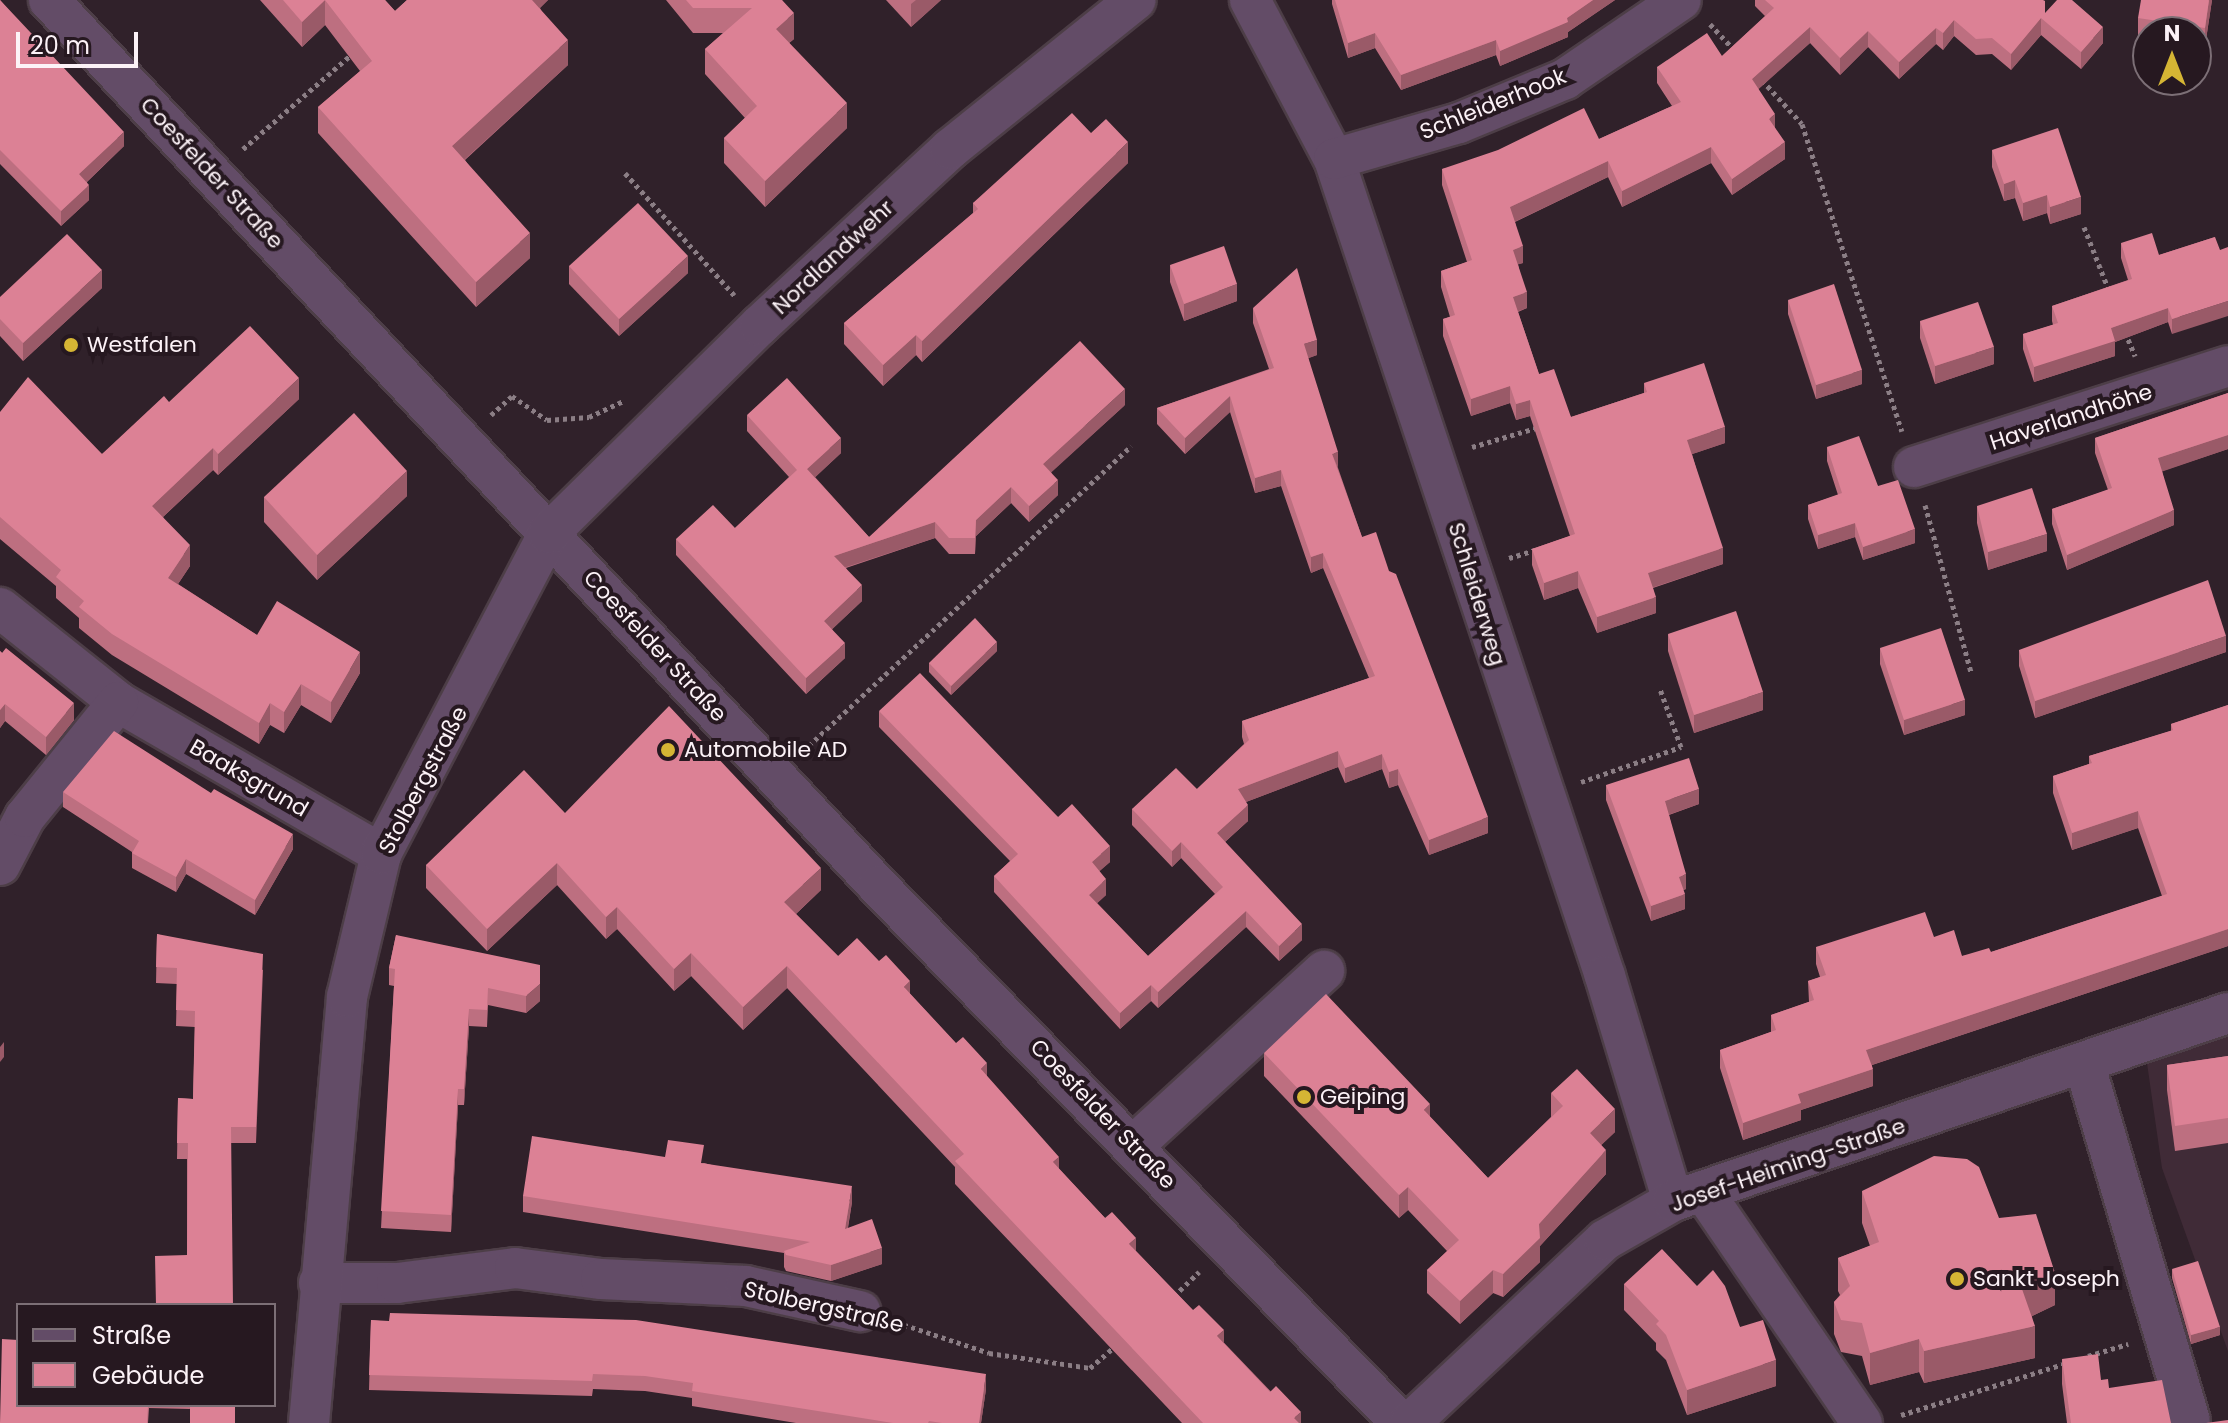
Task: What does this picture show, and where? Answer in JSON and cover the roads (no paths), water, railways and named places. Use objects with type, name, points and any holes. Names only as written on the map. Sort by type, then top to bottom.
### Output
[{"type":"street","name":"Coesfelder Straße","points":[[49,0],[776,776],[1401,1423]]},
{"type":"street","name":"Nordlandwehr","points":[[549,533],[747,311],[1135,0]]},
{"type":"street","name":"Schleiderweg","points":[[1250,0],[1334,159],[1542,796],[1688,1196],[1876,1421]]},
{"type":"street","name":"Schleiderhook","points":[[1334,159],[1459,123],[1565,79],[1690,6]]},
{"type":"street","name":"Haverlandhöhe","points":[[1914,467],[2228,366]]},
{"type":"street","name":"Stolbergstraße","points":[[309,1423],[319,1283],[347,997],[381,854],[549,533]]},
{"type":"street","name":"Baaksgrund","points":[[0,608],[118,702],[381,854]]},
{"type":"street","points":[[0,865],[25,817],[118,702]]},
{"type":"street","points":[[1134,1145],[1324,971]]},
{"type":"street","name":"Josef-Heiming-Straße","points":[[1410,1423],[1605,1240],[1688,1196],[2228,1013]]},
{"type":"street","points":[[2084,1063],[2190,1420]]},
{"type":"street","name":"Stolbergstraße","points":[[319,1283],[397,1283],[515,1268],[601,1279],[746,1286],[860,1311]]},
{"type":"place","name":"Westfalen","points":[[71,345]]},
{"type":"place","name":"Automobile AD","points":[[668,750]]},
{"type":"place","name":"Geiping","points":[[1304,1097]]},
{"type":"place","name":"Sankt Joseph","points":[[1957,1279]]}]
